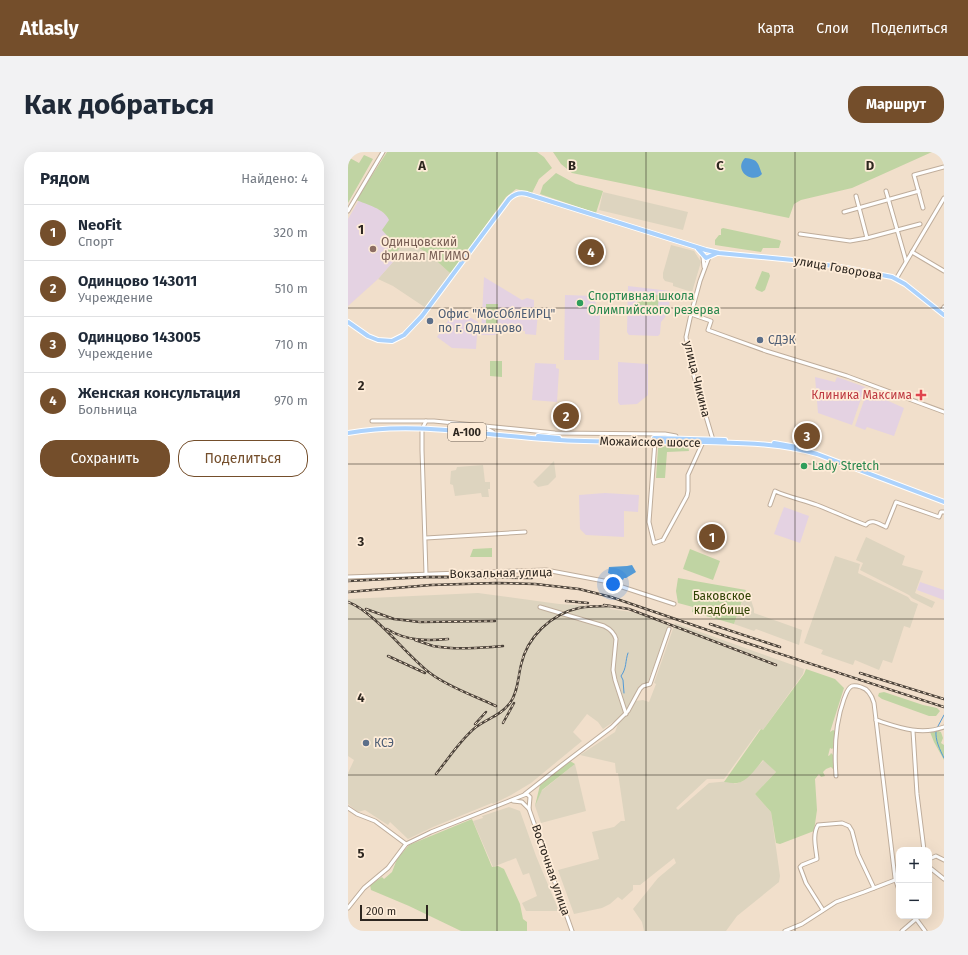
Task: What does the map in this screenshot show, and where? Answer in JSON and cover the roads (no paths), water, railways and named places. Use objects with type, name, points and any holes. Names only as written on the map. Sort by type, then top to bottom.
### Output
[{"type":"main road","name":"улица Говорова","points":[[348,322],[368,336],[378,340],[392,341],[404,335],[422,316],[509,199],[516,194],[527,194],[695,248],[719,253],[793,260],[846,268],[896,279],[906,284],[942,313]]},
{"type":"main road","name":"улица Говорова","points":[[695,248],[706,258],[719,253]]},
{"type":"main road","points":[[703,256],[704,251],[707,250],[711,253],[710,257]]},
{"type":"main road","name":"Можайское шоссе","points":[[348,432],[375,426],[493,432],[562,438],[676,437],[760,444],[811,452],[944,500]]},
{"type":"main road","name":"Можайское шоссе","points":[[422,428],[555,440],[703,442],[722,440],[776,443],[804,448],[841,460],[944,500]]},
{"type":"street","points":[[348,211],[383,152]]},
{"type":"street","points":[[923,208],[914,175],[944,167]]},
{"type":"street","points":[[886,191],[906,261]]},
{"type":"street","points":[[844,212],[918,191]]},
{"type":"street","points":[[856,196],[867,238]]},
{"type":"street","points":[[896,279],[944,198]]},
{"type":"street","points":[[800,234],[850,241],[920,224]]},
{"type":"street","points":[[912,252],[944,271]]},
{"type":"street","name":"улица Чикина","points":[[703,256],[704,269]]},
{"type":"street","name":"улица Чикина","points":[[710,257],[704,269],[690,314],[686,337],[687,347],[713,441]]},
{"type":"street","points":[[942,313],[944,307]]},
{"type":"street","points":[[690,314],[711,321],[708,330],[766,351],[842,375],[944,412]]},
{"type":"street","points":[[372,421],[426,421],[555,433],[672,434],[676,437]]},
{"type":"street","points":[[426,421],[422,428],[426,574]]},
{"type":"street","points":[[483,426],[493,432]]},
{"type":"street","points":[[711,432],[722,440]]},
{"type":"street","points":[[655,441],[649,522],[654,543],[663,540],[687,496],[688,475],[703,442]]},
{"type":"street","points":[[770,505],[775,491],[866,525],[872,521],[886,527],[896,502],[939,517],[941,512],[944,512]]},
{"type":"street","points":[[426,538],[525,532]]},
{"type":"street","name":"Вокзальная улица","points":[[348,577],[546,570],[604,581],[674,604]]},
{"type":"street","points":[[540,608],[604,626],[615,634],[615,680],[626,714]]},
{"type":"street","points":[[348,908],[364,888],[388,868],[406,844],[431,832],[524,795],[607,731],[626,714],[640,689],[643,686],[650,684],[669,629]]},
{"type":"street","points":[[836,776],[835,739],[840,710],[849,688],[858,686],[871,694],[874,703],[896,883]]},
{"type":"street","points":[[876,720],[913,731],[928,731],[944,727]]},
{"type":"street","points":[[913,731],[917,794],[924,847]]},
{"type":"street","name":"Восточная улица","points":[[529,809],[530,797],[533,788]]},
{"type":"street","points":[[524,795],[530,797]]},
{"type":"street","points":[[523,803],[521,799],[524,795]]},
{"type":"street","points":[[509,802],[523,803],[530,801]]},
{"type":"street","name":"Восточная улица","points":[[523,803],[529,809],[572,931]]},
{"type":"street","points":[[348,808],[356,814],[375,821],[406,844]]},
{"type":"street","points":[[823,910],[806,883],[800,867],[800,865],[817,858],[814,838],[818,825],[842,823],[849,826],[852,831],[858,854],[874,888]]},
{"type":"street","points":[[932,858],[936,856],[944,860]]},
{"type":"street","points":[[932,869],[944,879]]},
{"type":"street","points":[[785,931],[802,924],[836,902],[895,879]]},
{"type":"street","points":[[902,931],[914,919]]},
{"type":"street","points":[[916,919],[925,931]]},
{"type":"water","points":[[745,158],[753,159],[757,162],[762,174],[753,178],[745,175],[741,167]]},
{"type":"water","points":[[632,565],[636,572],[623,580],[608,573],[609,567]]},
{"type":"waterway","points":[[624,693],[623,680],[621,676],[628,653]]},
{"type":"waterway","points":[[937,728],[944,715]]},
{"type":"waterway","points":[[936,731],[939,748],[944,758]]},
{"type":"railway","points":[[348,581],[428,577],[532,578]]},
{"type":"railway","points":[[348,592],[431,585],[496,583],[535,584],[579,589],[611,597],[728,637],[944,707]]},
{"type":"railway","points":[[566,601],[588,603]]},
{"type":"railway","points":[[348,602],[359,607],[380,624],[420,665],[437,678],[453,687],[496,706]]},
{"type":"railway","points":[[604,605],[629,609],[776,665]]},
{"type":"railway","points":[[436,774],[470,732],[480,724],[502,711],[513,699],[524,655],[529,645],[542,628],[550,621],[569,611],[587,607],[610,606]]},
{"type":"railway","points":[[366,609],[394,619],[420,622],[495,621]]},
{"type":"railway","points":[[710,624],[780,647]]},
{"type":"railway","points":[[387,629],[409,638],[432,640],[448,639]]},
{"type":"railway","points":[[415,640],[433,646],[450,648],[503,646]]},
{"type":"railway","points":[[388,656],[425,673]]},
{"type":"railway","points":[[860,673],[944,699]]},
{"type":"railway","points":[[503,723],[514,703]]},
{"type":"railway","points":[[475,724],[486,712]]},
{"type":"place","name":"Одинцовский филиал МГИМО","points":[[373,249]]},
{"type":"place","name":"Женская консультация","points":[[591,252]]},
{"type":"place","name":"Спортивная школа Олимпийского резерва","points":[[580,303]]},
{"type":"place","name":"Офис \"МосОблЕИРЦ\" по г. Одинцово","points":[[430,321]]},
{"type":"place","name":"СДЭК","points":[[760,340]]},
{"type":"place","name":"Клиника Максима","points":[[921,395]]},
{"type":"place","name":"Одинцово 143011","points":[[566,416]]},
{"type":"place","name":"Одинцово 143005","points":[[807,436]]},
{"type":"place","name":"Lady Stretch","points":[[804,466]]},
{"type":"place","name":"NeoFit","points":[[712,537]]},
{"type":"place","name":"КСЭ","points":[[366,743]]},
{"type":"park label","name":"Баковское кладбище","points":[[722,603]]}]
